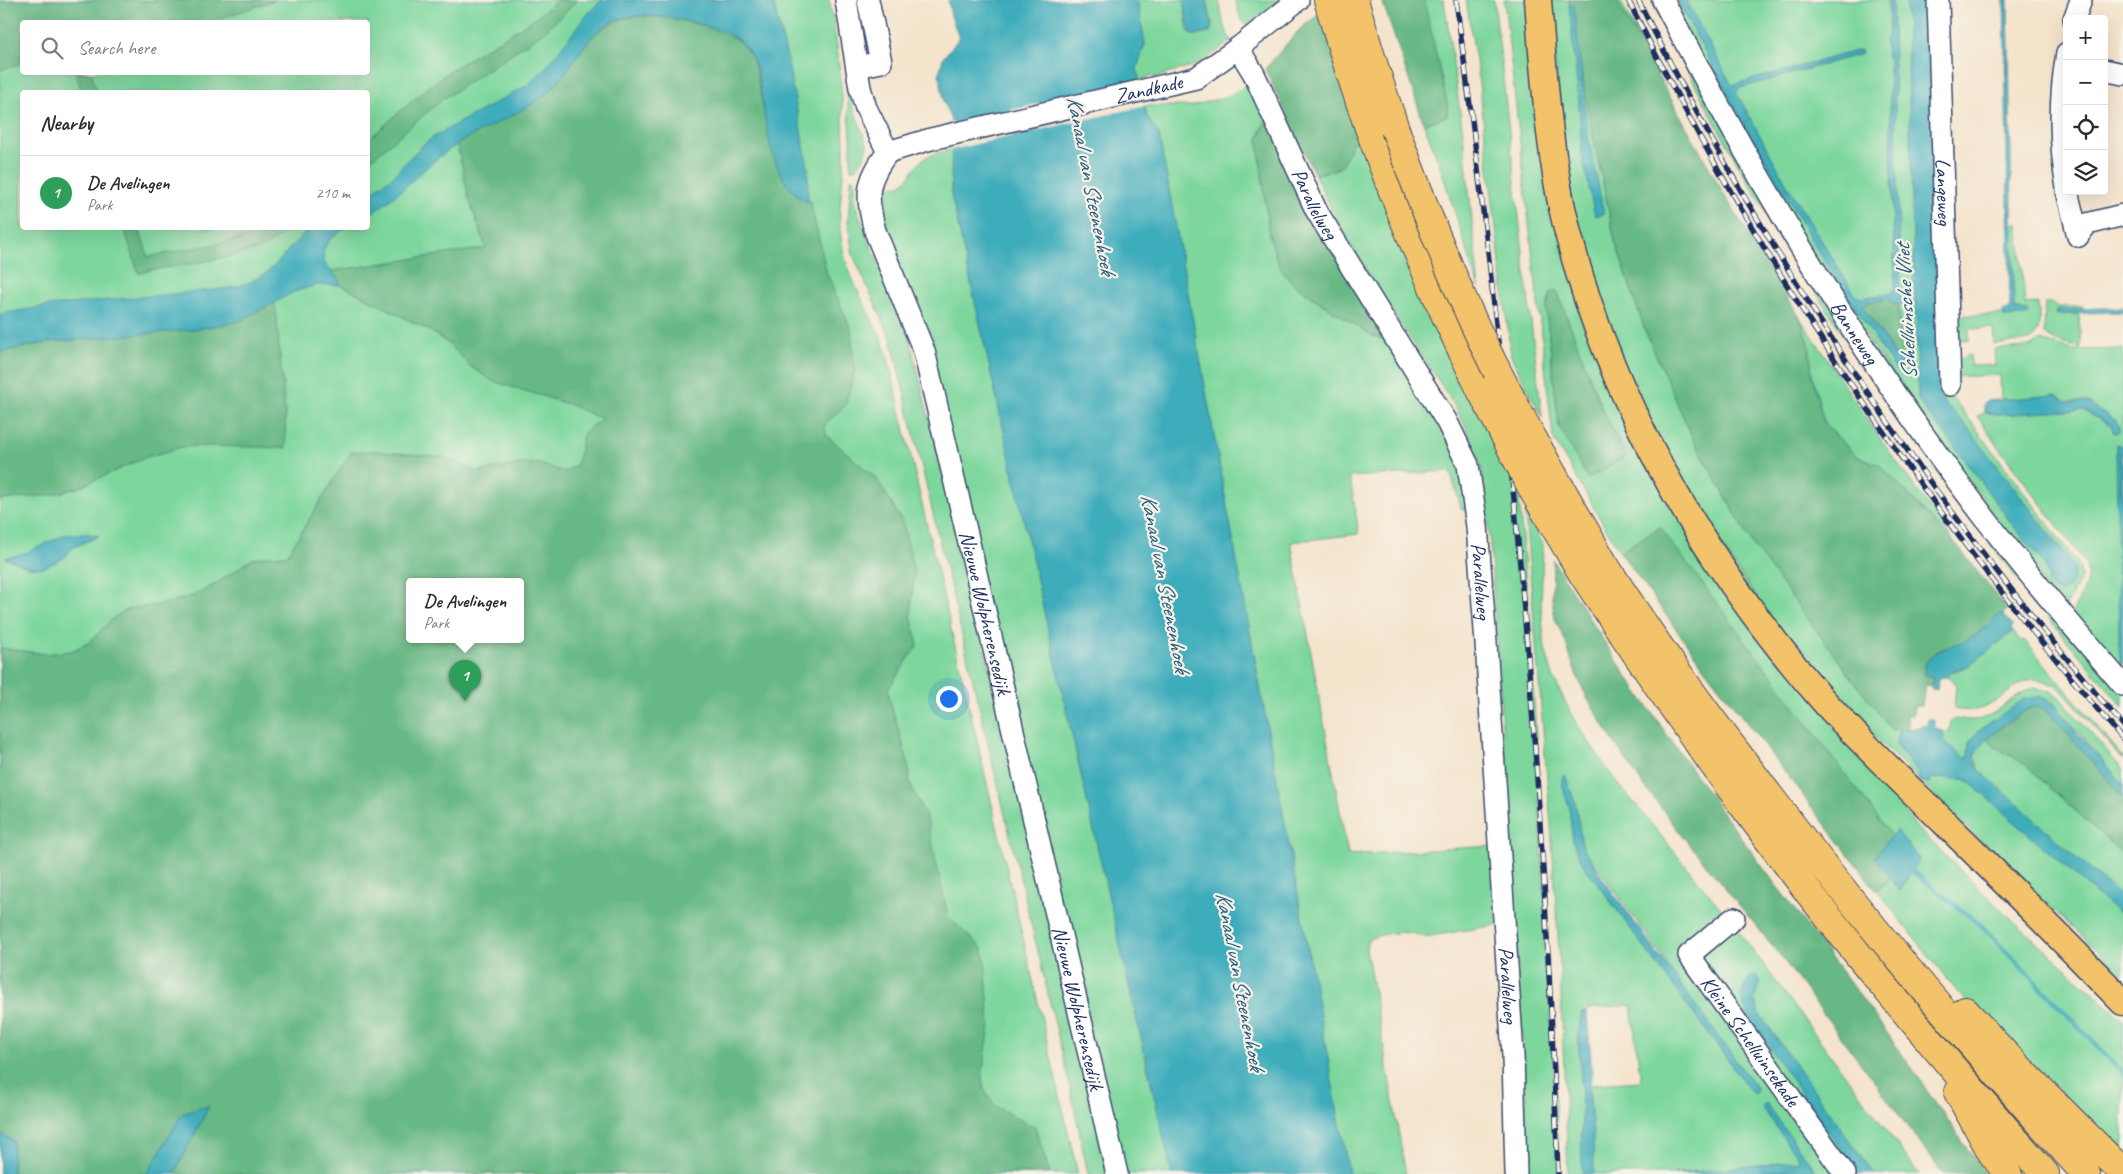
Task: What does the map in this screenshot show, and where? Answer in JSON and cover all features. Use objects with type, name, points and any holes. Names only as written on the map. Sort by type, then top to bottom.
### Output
[{"type":"highway","points":[[1337,4],[1372,60],[1384,133],[1435,232],[1486,347],[1533,440],[1594,570],[1653,678],[1751,817],[1934,1046],[2045,1174]]},
{"type":"highway","points":[[1594,570],[1700,704],[1796,832],[1908,970],[1989,1066],[2086,1174]]},
{"type":"highway","points":[[1908,970],[1947,992],[2006,1055],[2123,1172]]},
{"type":"highway","points":[[1934,1046],[1992,1153],[2008,1174]]},
{"type":"main road","points":[[1538,0],[1550,125],[1561,201],[1571,243],[1612,363],[1647,440],[1702,538],[1728,579],[1782,651],[1855,735],[2052,928],[2123,1002]]},
{"type":"main road","points":[[2052,928],[2123,991]]},
{"type":"street","points":[[846,0],[860,88],[866,108],[888,152]]},
{"type":"street","points":[[857,67],[881,62],[868,0]]},
{"type":"street","name":"Zandkade","points":[[888,152],[931,139],[1196,78],[1238,48],[1298,0]]},
{"type":"street","name":"Banneweg","points":[[1663,0],[1710,92],[1779,211],[1877,366],[1932,446],[1988,522],[2061,614],[2123,686]]},
{"type":"street","name":"Langeweg","points":[[1938,0],[1950,385]]},
{"type":"street","points":[[2075,15],[2081,0]]},
{"type":"street","name":"Parallelweg","points":[[1238,48],[1254,74],[1316,210],[1447,422],[1468,465],[1477,526],[1486,643],[1513,1056],[1516,1174]]},
{"type":"street","points":[[2063,165],[2060,114],[2066,60]]},
{"type":"street","points":[[2108,71],[2123,74]]},
{"type":"street","name":"Nieuwe Wolpherensedijk","points":[[888,152],[872,178],[868,195],[874,231],[924,350],[1116,1174]]},
{"type":"street","points":[[2068,195],[2078,236],[2087,224],[2123,216]]},
{"type":"street","name":"Kleine Schelluinsekade","points":[[1734,918],[1689,955],[1846,1174]]},
{"type":"green space","points":[[0,0],[829,0],[839,60],[842,101],[844,162],[840,229],[844,253],[848,268],[887,354],[1078,1174],[1050,1174],[1035,1127],[1034,1174],[0,1174]]},
{"type":"green space","points":[[10,0],[276,0],[215,20],[20,20],[20,64],[0,70],[0,3]]},
{"type":"green space","points":[[558,0],[578,0],[544,32],[443,99],[370,160],[370,138],[414,99],[457,66],[545,11]]},
{"type":"green space","points":[[1137,0],[1183,0],[1188,31],[1195,36],[1210,32],[1212,26],[1207,0],[1219,0],[1224,26],[1231,41],[1199,64],[1154,78],[1152,75],[1139,81],[1137,68],[1145,44]]},
{"type":"green space","points":[[1235,0],[1280,0],[1247,26],[1241,20]]},
{"type":"green space","points":[[1382,0],[1424,0],[1448,107],[1447,116],[1424,124]]},
{"type":"green space","points":[[1424,0],[1444,0],[1463,133],[1479,288],[1440,166],[1424,124],[1447,116]]},
{"type":"green space","points":[[1466,0],[1494,0],[1542,417],[1511,356],[1477,67]]},
{"type":"green space","points":[[1504,0],[1526,0],[1614,388],[1880,778],[1916,827],[1995,904],[2123,1020],[2123,1152],[1959,994],[1877,890],[1898,874],[1660,528],[1620,552],[1553,438]],"holes":[[[1557,291],[1602,409],[1626,456],[1559,427],[1546,310]]]},
{"type":"green space","points":[[1548,0],[1569,0],[1592,131],[1615,241],[1644,328],[1693,439],[1755,548],[1892,729],[1900,730],[1896,743],[1899,750],[1919,774],[1931,778],[1964,779],[1968,781],[2123,917],[2123,974],[2004,864],[1829,692],[1739,575],[1656,436],[1611,334],[1570,198]]},
{"type":"green space","points":[[1569,0],[1616,0],[1725,196],[1799,316],[1809,343],[1812,375],[1824,423],[1856,456],[1880,465],[1958,547],[2007,609],[2002,616],[2000,614],[1973,637],[1940,650],[1930,658],[1924,674],[1933,678],[1932,686],[1925,685],[1922,706],[1914,706],[1913,715],[1907,715],[1909,729],[1892,730],[1845,669],[1755,548],[1693,439],[1644,328],[1615,241],[1591,126]]},
{"type":"green space","points":[[1616,0],[1620,0],[1658,74]]},
{"type":"green space","points":[[1651,0],[1658,0],[1765,198],[2123,694],[2123,707],[2011,571],[1942,479],[1865,368],[1754,193]]},
{"type":"green space","points":[[1670,0],[1677,0],[1730,98],[1817,249],[1895,369],[1901,369],[1892,0],[1906,0],[1918,398],[1923,408],[2046,566],[2049,579],[2047,580],[2055,592],[2068,557],[1963,422],[1944,403],[1940,390],[1946,392],[1957,403],[2076,561],[2080,569],[2081,578],[2064,610],[1975,494],[1816,261]]},
{"type":"green space","points":[[1686,0],[1888,0],[1889,29],[1885,43],[1889,62],[1895,287],[1891,293],[1862,298],[1856,297],[1790,190],[1736,95],[1740,88],[1861,54],[1862,52],[1860,50],[1733,85]]},
{"type":"green space","points":[[1320,13],[1362,139],[1352,143],[1346,158],[1340,166],[1315,175],[1265,69],[1298,31]]},
{"type":"green space","points":[[642,16],[666,17],[701,25],[736,39],[753,58],[767,126],[794,193],[804,200],[810,201],[827,274],[851,329],[855,370],[845,406],[825,424],[826,435],[877,479],[903,523],[914,572],[911,616],[918,645],[888,689],[907,759],[911,786],[927,819],[948,917],[982,948],[985,959],[990,1025],[982,1077],[984,1089],[994,1105],[1035,1127],[1050,1174],[174,1174],[209,1106],[182,1114],[147,1174],[12,1174],[13,1141],[0,1133],[0,648],[46,654],[71,651],[88,643],[114,617],[128,609],[158,605],[193,596],[217,583],[252,559],[287,555],[351,452],[374,451],[444,457],[478,472],[526,463],[540,464],[565,472],[576,465],[584,434],[602,419],[568,404],[492,381],[470,366],[450,345],[430,331],[341,285],[331,271],[486,248],[469,199],[457,144],[524,109],[545,95],[556,84],[588,41],[605,27],[615,22]]},
{"type":"green space","points":[[77,75],[92,75],[96,90],[81,90]]},
{"type":"green space","points":[[847,81],[851,102],[867,144],[864,157],[857,168],[851,169],[851,135]]},
{"type":"green space","points":[[1250,83],[1267,118],[1258,139],[1269,235],[1279,266],[1293,283],[1315,299],[1371,335],[1392,343],[1460,457],[1470,511],[1461,508],[1450,471],[1350,477],[1359,534],[1291,542],[1348,855],[1492,846],[1497,925],[1424,937],[1410,933],[1396,933],[1368,939],[1366,948],[1406,1174],[1349,1174],[1159,135],[1148,120],[1145,106],[1193,106],[1228,96]]},
{"type":"green space","points":[[1267,118],[1392,343],[1371,335],[1315,299],[1293,283],[1279,266],[1269,235],[1258,139]]},
{"type":"green space","points":[[1362,139],[1517,474],[1529,619],[1559,1174],[1528,1174],[1523,1052],[1490,542],[1483,475],[1477,453],[1463,421],[1369,275],[1335,216],[1315,175],[1340,168],[1352,143]]},
{"type":"green space","points":[[952,149],[951,194],[1172,1174],[1125,1174],[886,225],[885,212],[888,187],[902,184],[920,161],[926,157]]},
{"type":"green space","points":[[851,179],[855,180],[856,205],[863,226],[910,340],[1112,1174],[1088,1174],[1068,1078],[891,339],[853,255],[848,222]]},
{"type":"green space","points":[[2012,224],[2018,224],[2025,304],[2038,303],[2039,325],[2036,335],[2028,341],[1994,344],[1993,328],[1969,329],[1969,341],[1959,339],[1951,316],[2003,314],[2004,317],[2028,311],[2014,309]]},
{"type":"green space","points":[[125,230],[140,230],[148,257],[242,239],[259,230],[287,230],[268,245],[258,250],[208,261],[150,270],[139,274]]},
{"type":"green space","points":[[1557,291],[1602,409],[1626,456],[1588,479],[1559,427],[1546,310],[1551,292]]},
{"type":"green space","points":[[1887,299],[1898,306],[1902,365],[1862,306],[1869,302]]},
{"type":"green space","points":[[275,302],[285,411],[286,448],[182,447],[144,458],[77,488],[51,495],[0,500],[0,352],[49,342],[215,326],[240,321]]},
{"type":"green space","points":[[2045,303],[2053,303],[2059,307],[2083,306],[2083,309],[2057,310],[2057,315],[2079,314],[2081,347],[2061,343],[2044,333]]},
{"type":"green space","points":[[1799,316],[1876,433],[1958,547],[1880,465],[1856,456],[1824,423],[1812,375],[1809,343]]},
{"type":"green space","points":[[2041,340],[2072,350],[2123,349],[2123,525],[2121,446],[2117,444],[2116,446],[2123,677],[2071,615],[2086,583],[2087,570],[2085,562],[1977,416],[1987,412],[1995,415],[2083,410],[2114,428],[2116,420],[2093,409],[2089,402],[2001,399],[2000,375],[1953,377],[1958,362],[1966,356],[1970,355],[1971,366],[1995,365],[1994,349],[2029,347]]},
{"type":"green space","points":[[1525,512],[1543,543],[1541,608],[1545,649],[1554,679],[1573,718],[1612,776],[1726,915],[1682,953],[1841,1174],[1818,1174],[1765,1103],[1800,1161],[1674,1174],[1594,1174],[1589,1088],[1593,1084],[1641,1081],[1631,1005],[1588,1009],[1587,1013],[1582,1012],[1579,1042],[1583,1174],[1568,1174],[1560,967],[1551,826]],"holes":[[[1565,775],[1575,803],[1584,849],[1668,964],[1754,1094],[1582,863],[1573,842]]]},
{"type":"green space","points":[[1660,527],[1906,855],[1898,874],[1876,890],[1709,674],[1620,552]]},
{"type":"green space","points":[[1553,560],[1588,617],[1700,782],[1891,1039],[1985,1174],[1943,1174],[1776,950],[1680,833],[1641,782],[1587,698],[1574,669],[1565,640],[1555,619],[1552,599]]},
{"type":"green space","points":[[2013,632],[2031,648],[2123,757],[2123,760],[2064,692],[2050,683],[2030,680],[1981,709],[1970,711],[1954,709],[1956,684],[1947,677],[1947,674],[1968,666]]},
{"type":"green space","points":[[2035,688],[2050,691],[2059,697],[2123,770],[2123,784],[2050,699],[1981,729],[1969,743],[1968,758],[1965,759],[1945,743],[1942,731],[1949,732],[1951,721],[1955,718],[1972,720],[1983,718],[2021,694]]},
{"type":"green space","points":[[2035,707],[2050,713],[2123,797],[2123,854],[2024,764],[1994,746],[1988,738],[2026,710]]},
{"type":"green space","points":[[1988,738],[1994,746],[2024,763],[2123,854],[2123,899],[1978,769],[1975,753]]},
{"type":"green space","points":[[1734,925],[1919,1174],[1874,1174],[1760,1015],[1754,999],[1761,982],[1741,999],[1751,1021],[1858,1174],[1850,1174],[1698,961]]},
{"type":"green space","points":[[1807,1170],[1810,1174],[1743,1174]]},
{"type":"water","points":[[602,0],[773,0],[787,58],[808,167],[808,202],[794,193],[784,180],[776,163],[770,144],[757,70],[752,57],[744,46],[727,33],[696,23],[678,19],[642,16],[615,20],[604,27],[586,44],[564,75],[546,94],[523,109],[450,149],[390,200],[370,214],[370,193],[393,176],[420,147],[438,134],[528,85],[547,66],[591,10]]},
{"type":"water","name":"Kanaal van Steenenhoek","points":[[948,0],[1137,0],[1145,44],[1137,68],[1146,115],[1159,135],[1349,1174],[1172,1174],[951,194],[952,124],[944,102],[939,73],[943,58],[959,38],[951,16]]},
{"type":"water","points":[[1183,0],[1207,0],[1212,26],[1210,32],[1195,36],[1190,34]]},
{"type":"water","points":[[1677,0],[1686,0],[1733,85],[1862,51],[1861,54],[1740,88],[1736,92],[1790,190],[1856,296],[1862,298],[1891,293],[1895,287],[1889,62],[1885,43],[1889,29],[1888,0],[1892,0],[1901,304],[1897,306],[1887,299],[1869,302],[1862,306],[1901,365],[1901,369],[1898,371],[1817,249],[1730,98]]},
{"type":"water","points":[[1906,0],[1928,0],[1941,397],[1944,403],[1963,422],[2074,566],[2074,578],[2061,594],[2058,591],[2055,592],[2046,581],[2049,579],[2046,566],[1923,408],[1918,398]]},
{"type":"water","points":[[2004,0],[2008,0],[2014,309],[2030,313],[2026,316],[2004,317],[2003,311],[2010,308]]},
{"type":"water","points":[[1569,5],[1574,5],[1588,135],[1604,214],[1595,216],[1582,155]]},
{"type":"water","points":[[308,230],[343,230],[326,245],[323,256],[329,269],[341,285],[316,285],[294,292],[237,322],[190,330],[49,342],[0,352],[0,314],[48,306],[223,289],[240,285],[254,280],[273,267]]},
{"type":"water","points":[[2123,307],[2123,312],[2056,314],[2057,310]]},
{"type":"water","points":[[2056,395],[2068,403],[2089,402],[2096,409],[2116,421],[2119,425],[2119,432],[2114,433],[2111,425],[2083,410],[1995,415],[1984,411],[1984,403],[1986,401]]},
{"type":"water","points":[[2116,444],[2121,446],[2123,666],[2119,648]]},
{"type":"water","points":[[84,533],[99,536],[74,547],[64,558],[43,568],[28,567],[5,558],[28,552],[64,535]]},
{"type":"water","points":[[2000,614],[2004,615],[2013,626],[2011,628],[2013,632],[1968,666],[1949,672],[1947,677],[1938,678],[1937,690],[1931,689],[1933,678],[1924,674],[1925,665],[1929,659],[1935,653],[1976,635]]},
{"type":"water","points":[[2041,696],[2055,705],[2077,733],[2123,784],[2123,797],[2050,713],[2036,707],[2012,719],[1984,742],[1975,754],[1978,769],[2123,899],[2123,917],[1968,781],[1964,779],[1931,778],[1930,783],[1919,781],[1919,774],[1896,745],[1900,729],[1906,730],[1927,725],[1928,719],[1934,719],[1934,727],[1942,731],[1945,743],[1965,758],[1968,758],[1969,743],[1981,729],[2024,699]]},
{"type":"water","points":[[1565,775],[1575,802],[1582,845],[1603,879],[1757,1089],[1756,1093],[1752,1093],[1582,863],[1573,842],[1569,807],[1562,784],[1562,777]]},
{"type":"water","points":[[1896,830],[1919,858],[1900,891],[1875,857]]},
{"type":"water","points":[[1756,975],[1761,982],[1754,999],[1760,1015],[1874,1174],[1858,1174],[1751,1021],[1743,1004],[1742,994],[1743,988],[1750,977]]},
{"type":"water","points":[[1582,1012],[1587,1013],[1592,1071],[1589,1088],[1594,1174],[1583,1174],[1582,1164],[1582,1093],[1579,1032]]},
{"type":"water","points":[[1765,1103],[1818,1174],[1810,1174],[1807,1170],[1799,1169],[1743,1174],[1674,1174],[1800,1161],[1762,1107]]},
{"type":"water","points":[[209,1106],[174,1174],[147,1174],[182,1114]]},
{"type":"water","points":[[0,1133],[13,1141],[12,1174],[0,1174]]},
{"type":"pier","points":[[1139,81],[1145,106],[950,150],[950,124]]},
{"type":"waterway","points":[[1912,871],[1983,927],[2123,1073]]},
{"type":"railway","points":[[1456,0],[1493,293],[1522,586],[1544,880],[1558,1174]]},
{"type":"railway","points":[[1628,0],[1679,99],[1734,196],[1791,292],[1852,385],[1915,477],[1982,566],[2051,654],[2123,739]]},
{"type":"railway","points":[[1638,0],[1688,97],[1742,192],[1798,286],[1858,378],[1920,467],[1985,555],[2123,725]]},
{"type":"place","name":"De Avelingen","points":[[465,701]]},
{"type":"water label","name":"Schelluinsche Vliet","points":[[1906,312]]}]
